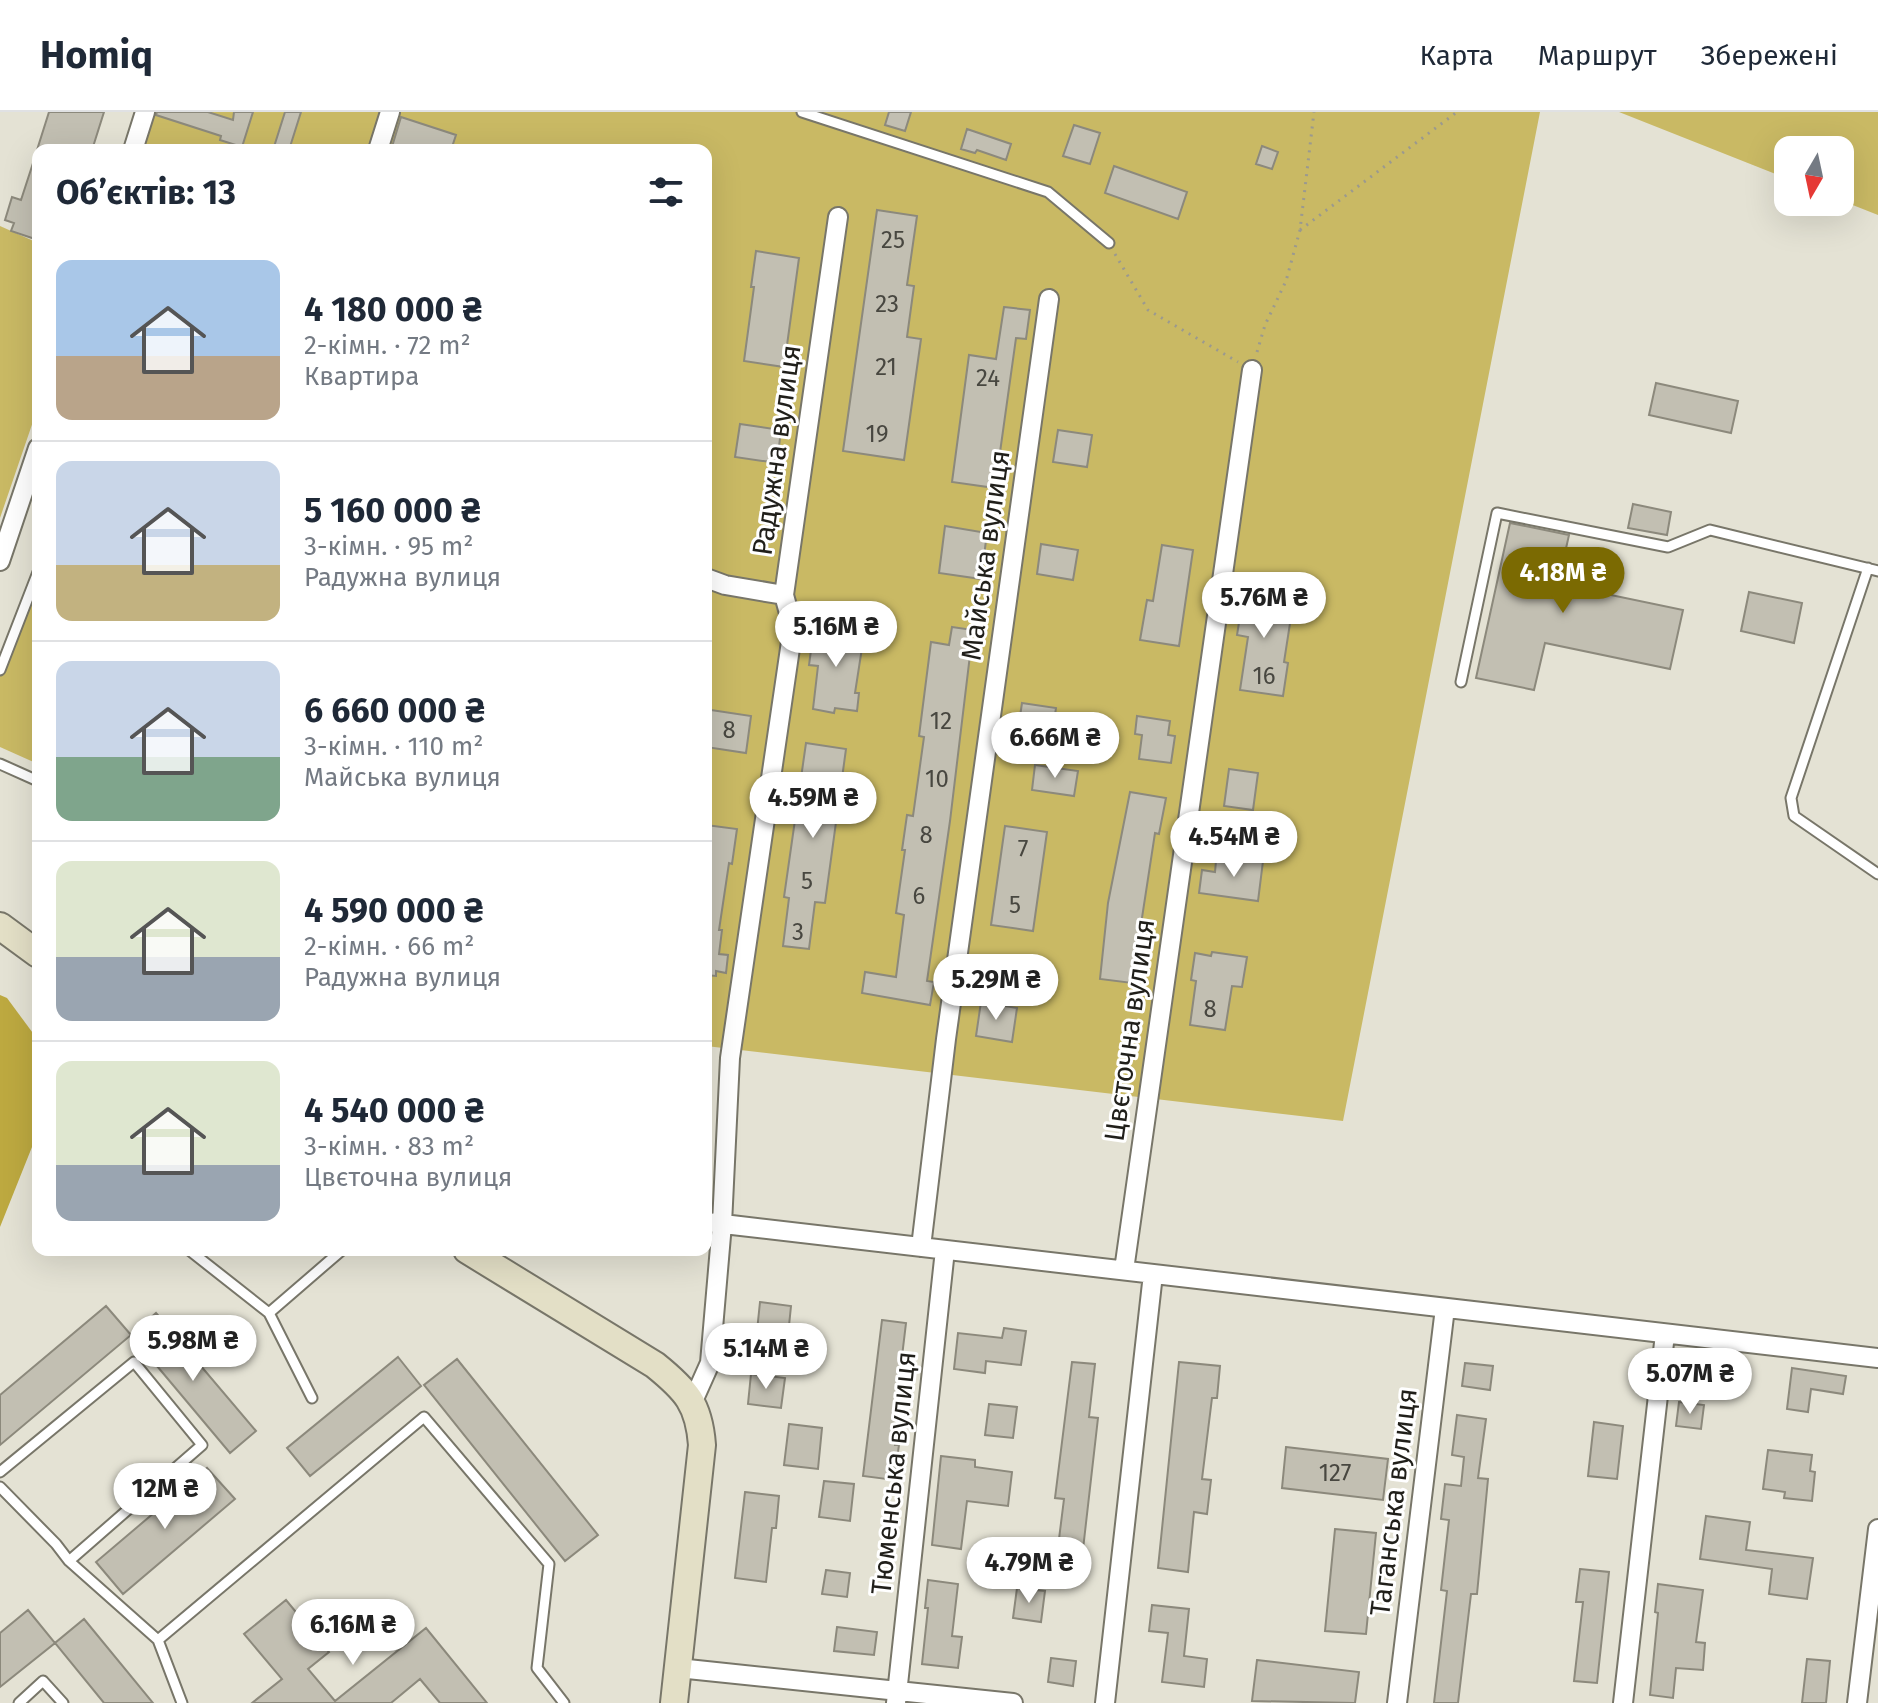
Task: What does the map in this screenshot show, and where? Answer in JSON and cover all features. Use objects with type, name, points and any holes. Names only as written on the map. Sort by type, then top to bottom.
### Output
[{"type":"street","points":[[135,144],[145,112]]},
{"type":"street","points":[[380,144],[390,112]]},
{"type":"street","name":"Радужна вулиця","points":[[693,1401],[710,1363],[714,1223],[730,1058],[793,628],[784,595],[838,217]]},
{"type":"street","name":"Майська вулиця","points":[[921,1247],[946,1039],[1049,299]]},
{"type":"street","name":"Цвєточна вулиця","points":[[1124,1270],[1252,370]]},
{"type":"street","points":[[0,561],[32,466]]},
{"type":"street","points":[[712,580],[784,595]]},
{"type":"street","points":[[0,926],[32,950]]},
{"type":"street","points":[[714,1223],[1878,1358]]},
{"type":"street","name":"Тюменська вулиця","points":[[897,1696],[945,1250]]},
{"type":"street","points":[[477,1256],[655,1365],[693,1401],[700,1423],[702,1445],[674,1703]]},
{"type":"street","points":[[1105,1703],[1153,1274]]},
{"type":"street","name":"Таганська вулиця","points":[[1397,1703],[1445,1308]]},
{"type":"street","points":[[1623,1703],[1665,1334]]},
{"type":"street","points":[[1857,1703],[1878,1529]]},
{"type":"street","points":[[678,1668],[897,1696],[1013,1703]]},
{"type":"lane","points":[[802,112],[1048,192],[1109,243]]},
{"type":"lane","points":[[1461,682],[1497,513],[1668,547],[1710,530],[1873,569],[1791,798],[1794,816],[1878,874]]},
{"type":"lane","points":[[0,670],[32,587]]},
{"type":"lane","points":[[0,764],[32,778]]},
{"type":"lane","points":[[197,1256],[269,1313],[312,1398]]},
{"type":"lane","points":[[269,1313],[335,1256]]},
{"type":"lane","points":[[0,1472],[134,1362],[202,1445],[69,1561]]},
{"type":"lane","points":[[158,1640],[424,1417],[549,1564],[537,1668],[564,1703]]},
{"type":"lane","points":[[0,1487],[69,1561],[158,1640],[182,1703]]},
{"type":"lane","points":[[19,1703],[43,1681],[63,1703]]},
{"type":"path","points":[[1109,243],[1148,310],[1252,370],[1265,325],[1286,281],[1300,230],[1314,112]]},
{"type":"path","points":[[1300,230],[1457,112]]},
{"type":"shaded area","points":[[153,112],[1540,112],[1343,1121],[712,1047],[712,144],[143,144]]},
{"type":"shaded area","points":[[1619,112],[1878,112],[1878,215],[1854,206],[1854,136],[1774,136],[1774,173]]},
{"type":"shaded area","points":[[0,226],[32,240],[32,425],[0,518]]},
{"type":"shaded area","points":[[32,593],[32,761],[0,747],[0,676]]},
{"type":"shaded area","points":[[0,995],[7,998],[32,1032],[32,1147],[0,1227]]},
{"type":"building","points":[[49,112],[104,112],[94,144],[39,144]]},
{"type":"building","points":[[157,112],[208,112],[233,120],[234,112],[253,112],[243,144],[220,140],[221,136],[156,115]]},
{"type":"building","points":[[285,112],[301,112],[291,144],[275,144]]},
{"type":"building","points":[[889,112],[911,112],[905,131],[885,125]]},
{"type":"building","points":[[401,117],[456,135],[453,144],[393,144]]},
{"type":"building","points":[[1074,125],[1100,133],[1090,164],[1063,156]]},
{"type":"building","points":[[967,129],[1011,144],[1006,160],[977,150],[975,153],[961,149]]},
{"type":"building","points":[[1262,146],[1278,152],[1272,169],[1256,164]]},
{"type":"building","points":[[32,166],[32,238],[11,231],[14,223],[5,220],[12,197],[21,200]]},
{"type":"building","points":[[1114,166],[1187,192],[1178,219],[1105,193]]},
{"type":"building","points":[[877,210],[917,216],[907,285],[914,286],[907,337],[921,339],[904,460],[843,451]]},
{"type":"building","points":[[756,251],[799,258],[784,367],[744,361]]},
{"type":"building","points":[[1004,307],[1030,310],[1026,339],[1016,338],[995,488],[952,482],[969,355],[996,359]]},
{"type":"building","points":[[1656,383],[1738,401],[1731,433],[1649,415]]},
{"type":"building","points":[[740,424],[781,430],[777,463],[735,457]]},
{"type":"building","points":[[1058,430],[1092,435],[1087,467],[1053,462]]},
{"type":"building","points":[[1633,504],[1671,512],[1667,535],[1628,528]]},
{"type":"building","points":[[1510,523],[1569,535],[1558,584],[1683,610],[1670,669],[1545,643],[1534,690],[1476,678]]},
{"type":"building","points":[[945,526],[987,533],[981,579],[939,573]]},
{"type":"building","points":[[1041,544],[1078,550],[1073,580],[1037,574]]},
{"type":"building","points":[[1162,545],[1193,550],[1179,646],[1140,640],[1147,600],[1153,601]]},
{"type":"building","points":[[1245,585],[1287,592],[1283,616],[1291,617],[1284,662],[1288,663],[1283,696],[1240,690],[1248,637],[1237,635]]},
{"type":"building","points":[[1749,592],[1802,603],[1794,643],[1741,631]]},
{"type":"building","points":[[952,627],[973,630],[927,981],[934,982],[930,1005],[862,993],[865,972],[896,977],[904,915],[896,913],[905,850],[902,850],[907,815],[913,816],[924,737],[919,736],[931,642],[949,645]]},
{"type":"building","points":[[814,628],[864,635],[855,693],[859,693],[857,711],[835,708],[834,713],[813,709],[818,666],[809,665]]},
{"type":"building","points":[[1022,703],[1056,708],[1049,756],[1015,750]]},
{"type":"building","points":[[712,710],[751,716],[746,753],[712,748]]},
{"type":"building","points":[[1137,716],[1170,721],[1168,735],[1175,736],[1171,763],[1139,759],[1142,735],[1135,734]]},
{"type":"building","points":[[806,743],[846,749],[825,903],[815,902],[809,949],[783,946],[789,898],[784,897]]},
{"type":"building","points":[[1035,765],[1078,771],[1074,796],[1032,790]]},
{"type":"building","points":[[1229,769],[1258,773],[1253,810],[1224,806]]},
{"type":"building","points":[[1130,792],[1166,798],[1159,834],[1155,833],[1132,983],[1100,979],[1108,903]]},
{"type":"building","points":[[712,826],[737,829],[719,930],[722,930],[719,954],[728,955],[726,973],[716,971],[716,976],[712,976]]},
{"type":"building","points":[[1005,826],[1047,832],[1033,931],[991,925]]},
{"type":"building","points":[[1232,856],[1263,861],[1258,901],[1199,893],[1202,870],[1215,872],[1216,861],[1231,863]]},
{"type":"building","points":[[1212,952],[1247,957],[1242,987],[1232,986],[1225,1030],[1190,1025],[1196,981],[1191,980],[1195,953],[1211,956]]},
{"type":"building","points":[[981,1002],[1017,1008],[1012,1042],[976,1036]]},
{"type":"building","points":[[760,1302],[791,1306],[787,1345],[756,1341]]},
{"type":"building","points":[[106,1306],[131,1335],[0,1445],[0,1395]]},
{"type":"building","points":[[156,1313],[256,1431],[230,1453],[131,1335]]},
{"type":"building","points":[[882,1320],[906,1323],[894,1480],[863,1476]]},
{"type":"building","points":[[1004,1328],[1026,1331],[1021,1365],[986,1361],[985,1373],[954,1369],[958,1333],[1002,1338]]},
{"type":"building","points":[[398,1357],[421,1386],[310,1476],[287,1448]]},
{"type":"building","points":[[457,1359],[598,1535],[565,1561],[424,1385]]},
{"type":"building","points":[[1072,1362],[1095,1364],[1089,1417],[1098,1418],[1082,1558],[1057,1555],[1064,1499],[1055,1498]]},
{"type":"building","points":[[1179,1362],[1220,1366],[1217,1398],[1212,1398],[1202,1479],[1211,1480],[1207,1514],[1194,1512],[1188,1572],[1158,1568]]},
{"type":"building","points":[[1465,1363],[1493,1366],[1490,1390],[1462,1386]]},
{"type":"building","points":[[1792,1368],[1846,1376],[1843,1394],[1811,1389],[1808,1412],[1787,1409]]},
{"type":"building","points":[[751,1374],[785,1378],[781,1408],[748,1404]]},
{"type":"building","points":[[1679,1402],[1704,1405],[1701,1429],[1676,1426]]},
{"type":"building","points":[[989,1404],[1017,1407],[1013,1438],[985,1435]]},
{"type":"building","points":[[1457,1415],[1486,1419],[1478,1478],[1488,1479],[1477,1594],[1471,1594],[1458,1703],[1434,1703],[1447,1591],[1441,1590],[1449,1520],[1441,1519],[1445,1484],[1461,1486],[1464,1457],[1452,1455]]},
{"type":"building","points":[[1594,1422],[1623,1426],[1617,1479],[1588,1476]]},
{"type":"building","points":[[789,1424],[822,1428],[818,1469],[784,1465]]},
{"type":"building","points":[[1286,1447],[1388,1459],[1383,1500],[1282,1488]]},
{"type":"building","points":[[1768,1450],[1812,1455],[1810,1471],[1815,1472],[1812,1501],[1784,1498],[1785,1492],[1763,1489]]},
{"type":"building","points":[[941,1456],[975,1460],[975,1467],[1012,1472],[1008,1506],[967,1501],[961,1549],[932,1545]]},
{"type":"building","points":[[207,1468],[235,1499],[123,1594],[96,1562]]},
{"type":"building","points":[[824,1481],[854,1484],[850,1521],[819,1517]]},
{"type":"building","points":[[745,1492],[779,1496],[766,1582],[735,1578]]},
{"type":"building","points":[[1706,1516],[1750,1522],[1746,1550],[1813,1558],[1807,1599],[1769,1594],[1772,1569],[1700,1559]]},
{"type":"building","points":[[1335,1529],[1376,1533],[1366,1634],[1325,1631]]},
{"type":"building","points":[[1580,1569],[1609,1572],[1597,1683],[1574,1681],[1583,1602],[1576,1602]]},
{"type":"building","points":[[826,1570],[850,1573],[847,1597],[822,1594]]},
{"type":"building","points":[[928,1580],[958,1584],[952,1636],[962,1637],[958,1668],[922,1664]]},
{"type":"building","points":[[1658,1584],[1703,1590],[1696,1642],[1705,1643],[1703,1670],[1676,1668],[1673,1698],[1650,1695]]},
{"type":"building","points":[[1017,1588],[1045,1591],[1041,1622],[1013,1618]]},
{"type":"building","points":[[286,1600],[329,1652],[308,1669],[335,1701],[426,1628],[487,1703],[440,1703],[420,1679],[391,1703],[252,1703],[282,1679],[244,1634]]},
{"type":"building","points":[[1152,1605],[1189,1609],[1184,1656],[1207,1659],[1204,1687],[1162,1682],[1168,1633],[1149,1631]]},
{"type":"building","points":[[28,1610],[55,1643],[0,1687],[0,1633]]},
{"type":"building","points":[[84,1619],[153,1703],[104,1703],[55,1643]]},
{"type":"building","points":[[837,1627],[877,1632],[874,1655],[834,1651]]},
{"type":"building","points":[[1051,1658],[1076,1661],[1073,1686],[1048,1682]]},
{"type":"building","points":[[1807,1659],[1830,1661],[1826,1703],[1802,1703]]},
{"type":"building","points":[[1257,1660],[1359,1672],[1355,1703],[1252,1701]]}]
